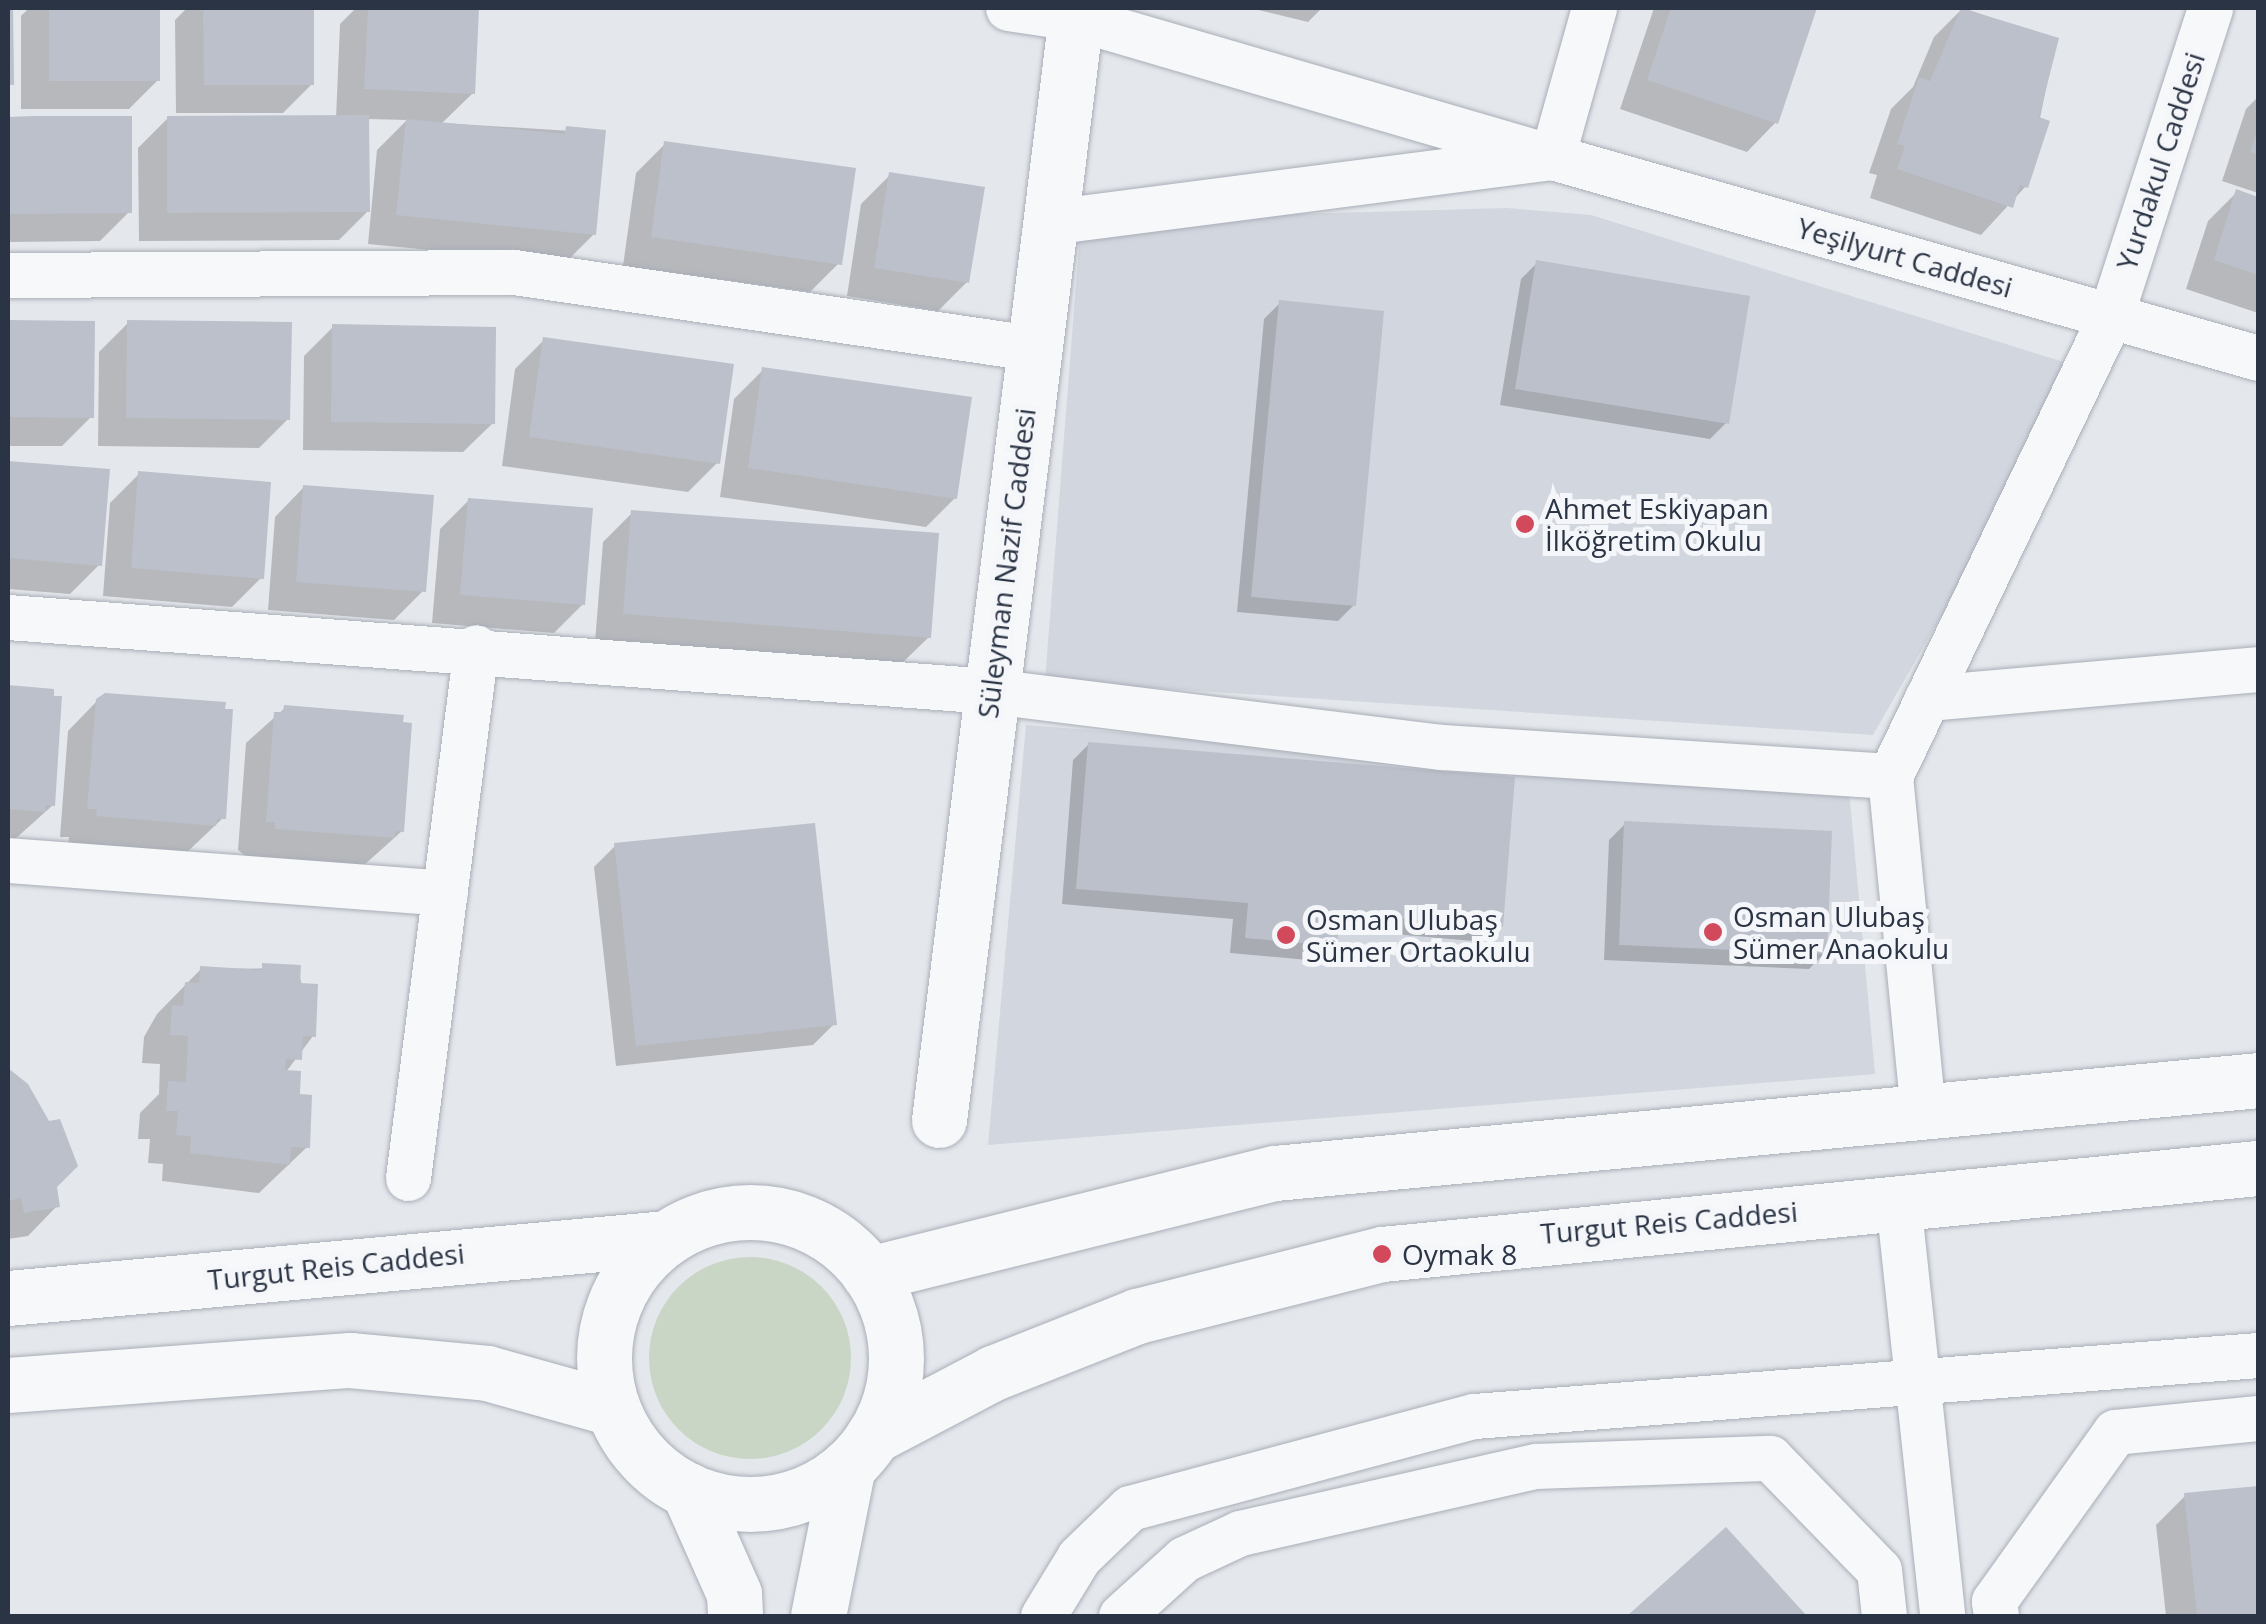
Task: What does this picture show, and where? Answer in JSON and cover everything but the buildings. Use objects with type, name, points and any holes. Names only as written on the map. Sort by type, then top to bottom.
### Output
[{"type":"street","name":"Yeşilyurt Caddesi","points":[[1008,8],[1076,13],[1552,157],[2258,358]]},
{"type":"street","points":[[1049,222],[1552,157],[1594,8]]},
{"type":"street","name":"Yurdakul Caddesi","points":[[1890,776],[2111,315],[2210,8]]},
{"type":"street","name":"Süleyman Nazif Caddesi","points":[[939,1120],[1076,13]]},
{"type":"street","points":[[8,275],[514,272],[1032,348]]},
{"type":"street","points":[[8,616],[476,647],[991,691],[1442,747],[1890,776],[1924,1110]]},
{"type":"street","points":[[408,1178],[476,647]]},
{"type":"street","points":[[1927,698],[2258,669]]},
{"type":"street","points":[[8,860],[445,893]]},
{"type":"street","points":[[870,1274],[1276,1173],[2258,1080]]},
{"type":"street","name":"Turgut Reis Caddesi","points":[[861,1451],[1055,1346],[1220,1290],[1301,1271],[1465,1241],[2258,1168]]},
{"type":"street","points":[[1898,1201],[1942,1616]]},
{"type":"street","points":[[818,1616],[861,1451],[889,1402],[896,1364],[887,1308],[870,1274],[828,1236],[775,1214],[718,1216],[666,1238],[638,1264],[610,1314],[604,1370],[612,1408],[642,1456],[688,1490],[744,1504],[782,1500],[861,1451]]},
{"type":"street","name":"Turgut Reis Caddesi","points":[[8,1298],[666,1238]]},
{"type":"street","points":[[1042,1616],[1079,1557],[1130,1508],[1454,1421],[2258,1355]]},
{"type":"street","points":[[8,1385],[350,1360],[487,1373],[612,1408]]},
{"type":"street","points":[[1996,1616],[1994,1601],[2115,1432],[2258,1418]]},
{"type":"street","points":[[1121,1616],[1184,1558],[1240,1532],[1536,1466],[1770,1458],[1879,1570],[1884,1616]]},
{"type":"street","points":[[688,1490],[734,1594],[735,1616]]},
{"type":"shaded area","name":"Ahmet Eskiyapan İlköğretim Okulu","points":[[1507,208],[1591,215],[2083,368],[1873,735],[1045,681],[1081,220]]},
{"type":"shaded area","name":"Osman Ulubaş Sümer Ortaokulu","points":[[1026,725],[1849,790],[1875,1074],[988,1145]]},
{"type":"green space","points":[[750,1257],[789,1265],[821,1287],[843,1319],[851,1358],[843,1397],[821,1429],[789,1451],[750,1459],[711,1451],[679,1429],[657,1397],[649,1358],[657,1319],[679,1287],[711,1265]]},
{"type":"place","name":"Ahmet Eskiyapan İlköğretim Okulu","points":[[1525,524]]},
{"type":"place","name":"Osman Ulubaş Sümer Anaokulu","points":[[1713,932]]},
{"type":"place","name":"Osman Ulubaş Sümer Ortaokulu","points":[[1286,935]]},
{"type":"place","name":"Oymak 8","points":[[1382,1254]]}]
